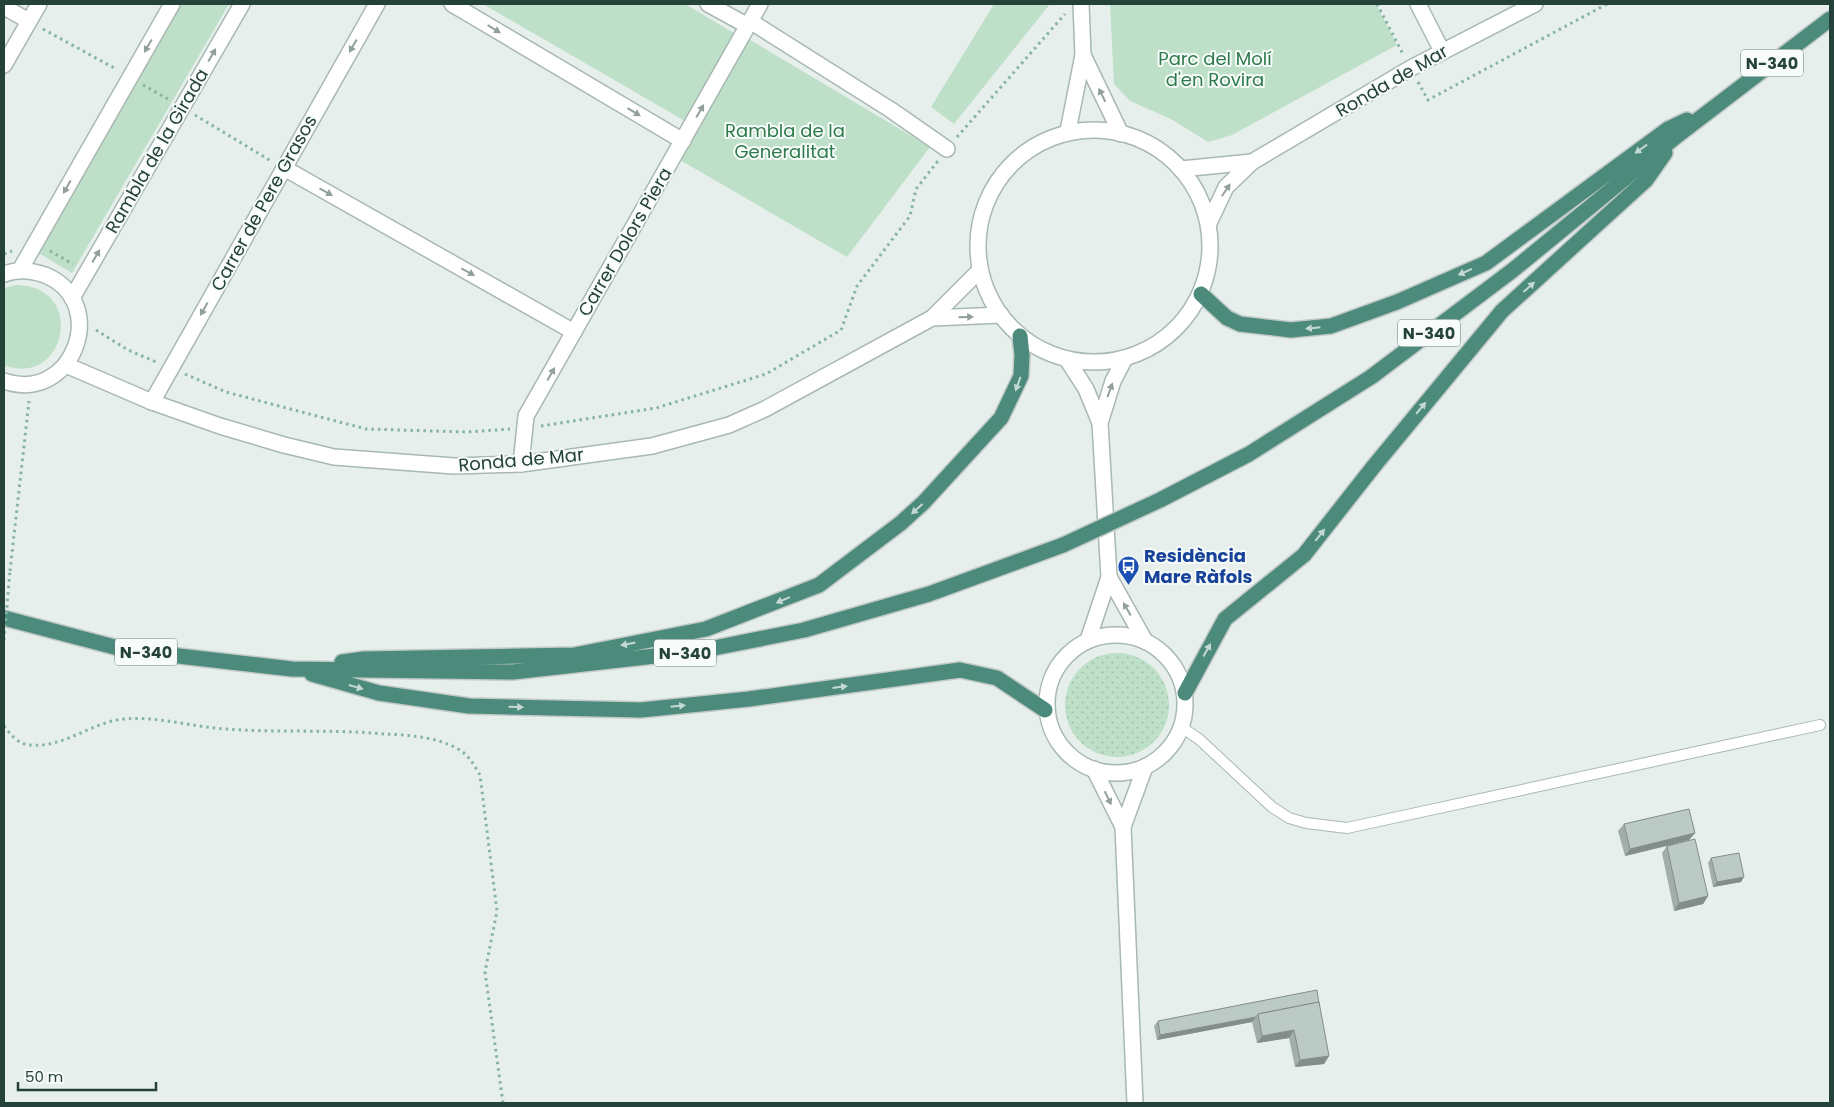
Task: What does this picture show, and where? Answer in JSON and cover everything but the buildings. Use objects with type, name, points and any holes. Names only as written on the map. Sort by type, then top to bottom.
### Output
[{"type":"highway","name":"N-340","points":[[4,618],[126,650],[292,669],[513,672],[699,651],[804,630],[929,594],[1063,545],[1160,500],[1249,454],[1372,377],[1513,270],[1713,107],[1830,19]]},
{"type":"highway","points":[[1201,294],[1227,318],[1240,324],[1291,330],[1331,326],[1396,302],[1486,262],[1668,129],[1713,107]]},
{"type":"highway","points":[[1185,693],[1225,620],[1304,555],[1374,466],[1502,311],[1646,180],[1678,136]]},
{"type":"highway","points":[[292,669],[364,659],[574,655],[706,629],[820,585],[901,523],[924,502],[1001,418],[1021,376],[1022,355],[1020,336]]},
{"type":"highway","points":[[292,669],[379,693],[469,706],[641,710],[749,698],[960,670],[997,678],[1046,710]]},
{"type":"street","points":[[4,65],[39,4]]},
{"type":"street","points":[[20,270],[172,4]]},
{"type":"street","name":"Rambla de la Girada","points":[[72,298],[242,4]]},
{"type":"street","name":"Carrer de Pere Grasos","points":[[152,402],[377,4]]},
{"type":"street","points":[[452,4],[683,141]]},
{"type":"street","points":[[708,4],[749,24],[891,110],[947,149]]},
{"type":"street","name":"Carrer Dolors Piera","points":[[521,464],[526,416],[760,4]]},
{"type":"street","points":[[1418,4],[1442,51]]},
{"type":"street","name":"Ronda de Mar","points":[[1208,223],[1226,187],[1252,162],[1442,51],[1535,4]]},
{"type":"street","points":[[4,7],[29,21]]},
{"type":"street","points":[[1074,7],[1083,55],[1121,134]]},
{"type":"street","points":[[1068,131],[1083,55]]},
{"type":"street","points":[[1095,129],[1121,134],[1154,147],[1181,169],[1198,194],[1208,223],[1211,247],[1208,272],[1201,294],[1178,329],[1143,352],[1126,358],[1068,361],[1020,336],[1001,315],[977,273],[978,248],[986,205],[1009,168],[1044,142],[1068,131],[1095,129]]},
{"type":"street","name":"Ronda de Mar","points":[[1181,169],[1252,162]]},
{"type":"street","points":[[284,168],[574,332]]},
{"type":"street","points":[[4,274],[20,270],[36,272],[50,277],[62,286],[72,298],[78,315],[80,332],[76,350],[66,365],[44,380],[31,384],[13,384],[4,381]]},
{"type":"street","name":"Ronda de Mar","points":[[66,365],[152,402],[220,426],[284,445],[334,457],[454,466],[521,464],[652,446],[729,425],[765,409],[932,318],[977,273]]},
{"type":"street","name":"Ronda de Mar","points":[[932,318],[1001,315]]},
{"type":"street","points":[[1100,423],[1113,381],[1126,358]]},
{"type":"street","points":[[1068,361],[1086,390],[1100,423],[1109,577],[1088,640]]},
{"type":"street","points":[[1109,577],[1145,641]]},
{"type":"street","points":[[1106,635],[1124,635],[1145,641],[1170,660],[1180,676],[1185,693],[1185,711],[1181,727],[1172,745],[1161,758],[1145,767],[1119,772],[1094,769],[1080,764],[1063,749],[1051,730],[1046,710],[1048,686],[1058,665],[1073,649],[1088,640],[1106,635]]},
{"type":"street","points":[[1135,1103],[1123,827],[1145,767]]},
{"type":"street","points":[[1094,769],[1123,827]]},
{"type":"lane","points":[[1181,727],[1199,739],[1272,807],[1289,818],[1306,823],[1347,828],[1820,724]]},
{"type":"path","points":[[1377,4],[1396,40]]},
{"type":"path","points":[[1428,100],[1607,4]]},
{"type":"path","points":[[94,323],[96,332],[128,350],[226,392],[366,429],[467,432],[562,424],[656,408],[766,374],[841,330],[857,286],[910,216],[916,189],[947,149],[1074,7]]},
{"type":"path","points":[[29,21],[182,107],[284,168]]},
{"type":"path","points":[[4,254],[13,251],[20,244]]},
{"type":"path","points":[[44,248],[79,268]]},
{"type":"path","points":[[4,640],[31,384]]},
{"type":"path","points":[[4,726],[13,737],[27,745],[48,746],[104,724],[142,719],[225,729],[346,730],[408,735],[436,740],[460,750],[471,760],[480,775],[495,884],[497,911],[485,972],[493,1044],[503,1092],[503,1103]]},
{"type":"green space","points":[[179,4],[229,4],[72,273],[37,252]]},
{"type":"green space","name":"Rambla de la Generalitat","points":[[483,4],[685,4],[734,33],[685,121]]},
{"type":"green space","points":[[994,4],[1050,4],[954,124],[931,107]]},
{"type":"green space","name":"Parc del Molí d'en Rovira","points":[[1110,4],[1376,4],[1397,45],[1232,135],[1208,142],[1171,119],[1130,101],[1114,84]]},
{"type":"green space","name":"Rambla de la Generalitat","points":[[747,38],[930,147],[847,257],[680,160]]},
{"type":"green space","points":[[17,285],[39,290],[54,302],[60,318],[60,335],[54,351],[42,363],[25,369],[4,365],[4,288]]},
{"type":"green space","points":[[1117,653],[1137,657],[1146,662],[1160,676],[1165,685],[1169,705],[1165,725],[1160,734],[1146,748],[1137,753],[1117,757],[1097,753],[1088,748],[1074,734],[1069,725],[1065,705],[1069,685],[1074,676],[1088,662],[1097,657]]},
{"type":"place","name":"Residència Mare Ràfols","points":[[1128,585]]}]
